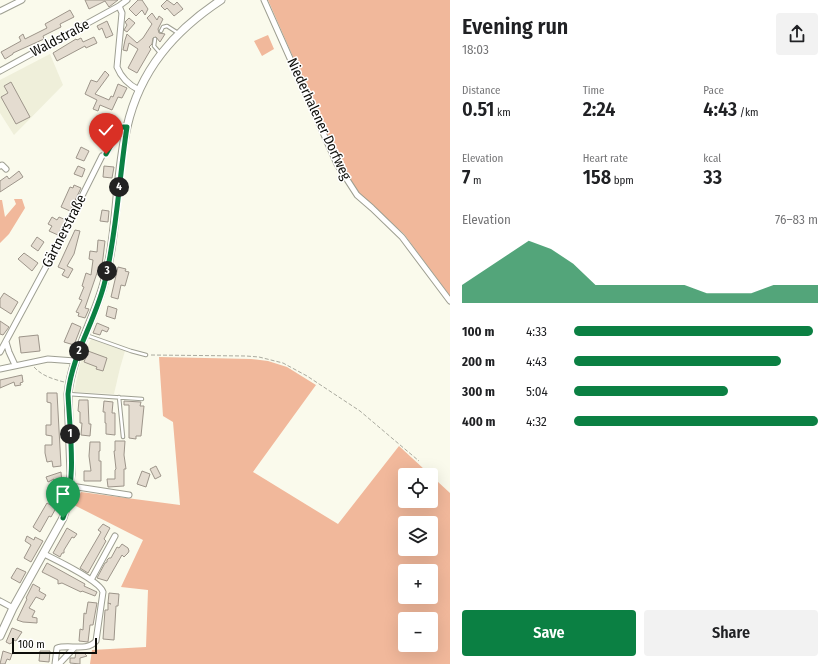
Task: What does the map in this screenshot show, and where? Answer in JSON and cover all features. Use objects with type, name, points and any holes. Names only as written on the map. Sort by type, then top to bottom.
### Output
[{"type":"main road","points":[[0,636],[13,608],[63,518],[68,502],[71,486],[69,384],[75,361],[105,282],[113,237],[127,127],[139,90],[161,53],[178,34],[211,3],[222,0]]},
{"type":"street","points":[[0,11],[22,0]]},
{"type":"street","name":"Waldstraße","points":[[0,71],[120,6],[127,0]]},
{"type":"street","name":"Niederhalener Dorfweg","points":[[264,0],[337,164],[348,183],[357,196],[372,208],[402,237],[450,301]]},
{"type":"street","points":[[120,6],[122,13],[118,67],[120,74],[139,90]]},
{"type":"street","name":"Gärtnerstraße","points":[[0,352],[55,250],[102,156]]},
{"type":"street","points":[[1,164],[6,169]]},
{"type":"street","points":[[6,342],[15,365]]},
{"type":"street","points":[[0,369],[48,359],[75,361]]},
{"type":"street","points":[[71,486],[129,495]]},
{"type":"street","points":[[91,580],[115,536]]},
{"type":"street","points":[[44,554],[91,580],[102,588],[103,592],[96,641],[93,645],[74,648],[57,648],[55,664]]},
{"type":"street","points":[[0,600],[13,608]]},
{"type":"street","points":[[56,654],[61,662],[74,648]]},
{"type":"lane","points":[[161,31],[163,27],[167,26],[178,34]]},
{"type":"lane","points":[[155,39],[154,46],[161,53]]},
{"type":"lane","points":[[86,334],[146,355]]},
{"type":"lane","points":[[68,394],[142,399]]},
{"type":"lane","points":[[119,397],[123,437]]},
{"type":"path","points":[[102,156],[106,154],[120,129],[127,127]]},
{"type":"path","points":[[146,355],[246,356],[259,357],[283,363],[307,376],[360,411],[419,461]]},
{"type":"path","points":[[29,362],[39,373],[69,384]]},
{"type":"shaded area","points":[[268,0],[450,0],[450,296],[404,234],[358,193],[340,164]]},
{"type":"shaded area","points":[[268,35],[274,49],[262,56],[254,41]]},
{"type":"shaded area","points":[[50,54],[63,85],[14,135],[0,113],[0,80]]},
{"type":"shaded area","points":[[14,199],[22,199],[25,208],[9,234],[0,243],[0,200],[2,200],[5,217],[16,204]]},
{"type":"shaded area","points":[[91,339],[125,351],[114,394],[74,392],[80,364]]},
{"type":"shaded area","points":[[159,357],[251,359],[268,361],[287,367],[316,385],[253,472],[338,524],[399,446],[423,468],[398,468],[398,508],[438,508],[438,482],[450,493],[450,664],[90,664],[92,650],[146,647],[148,590],[121,587],[143,540],[74,505],[81,492],[180,505],[173,422],[163,416]]},
{"type":"building","points":[[85,0],[118,0],[109,7],[105,1],[89,9]]},
{"type":"building","points":[[138,0],[142,0],[148,9],[145,15],[142,10],[136,16],[129,9]]},
{"type":"building","points":[[167,0],[174,5],[177,2],[183,9],[174,16],[167,8],[165,10],[161,6]]},
{"type":"building","points":[[70,10],[74,17],[60,24],[61,27],[43,36],[44,39],[13,53],[5,59],[1,52],[21,41],[19,37],[23,34],[25,39],[47,28],[45,24]]},
{"type":"building","points":[[152,13],[157,20],[159,16],[163,19],[158,29],[159,33],[165,34],[160,42],[156,37],[153,38],[152,44],[149,47],[151,49],[137,73],[128,68],[138,49],[129,43],[127,51],[123,50],[125,40],[127,34],[137,43],[143,38],[152,24],[147,18]]},
{"type":"building","points":[[129,18],[135,23],[127,32],[124,30],[127,25],[125,22]]},
{"type":"building","points":[[107,21],[113,35],[106,38],[102,28],[99,30],[97,26]]},
{"type":"building","points":[[94,37],[97,43],[86,48],[85,46],[57,61],[53,53],[76,39],[81,38],[83,42]]},
{"type":"building","points":[[105,71],[109,75],[95,94],[109,100],[111,96],[113,97],[118,84],[127,88],[122,98],[118,97],[112,110],[100,105],[98,111],[93,109],[97,100],[85,94],[91,80],[97,82]]},
{"type":"building","points":[[11,82],[30,117],[16,124],[1,97],[8,93],[4,86]]},
{"type":"building","points":[[81,147],[89,151],[84,161],[76,158]]},
{"type":"building","points":[[78,166],[85,169],[82,177],[74,174]]},
{"type":"building","points":[[104,166],[114,167],[112,178],[103,177]]},
{"type":"building","points":[[19,171],[23,177],[0,192],[0,181],[7,176],[9,179]]},
{"type":"building","points":[[74,185],[81,188],[70,211],[61,207],[70,187],[73,188]]},
{"type":"building","points":[[102,210],[109,211],[108,222],[100,221]]},
{"type":"building","points":[[52,217],[57,220],[59,217],[66,220],[58,235],[49,231],[52,226],[48,224]]},
{"type":"building","points":[[75,230],[80,231],[74,254],[67,266],[73,269],[68,278],[62,275],[65,270],[58,267]]},
{"type":"building","points":[[37,237],[44,242],[38,251],[31,246]]},
{"type":"building","points":[[98,240],[105,241],[101,270],[98,270],[85,308],[89,309],[85,318],[78,316],[79,313],[76,312],[82,300],[79,299],[84,287],[82,286],[86,273],[91,275],[93,260],[89,259],[90,251],[97,252]]},
{"type":"building","points":[[24,253],[38,263],[32,271],[18,259]]},
{"type":"building","points":[[118,267],[126,269],[125,271],[129,272],[125,286],[121,285],[118,299],[111,297]]},
{"type":"building","points":[[4,293],[18,302],[11,314],[0,307],[0,299]]},
{"type":"building","points":[[108,306],[117,309],[115,319],[106,316]]},
{"type":"building","points":[[0,321],[9,327],[3,335],[0,334]]},
{"type":"building","points":[[72,323],[81,327],[74,345],[64,342]]},
{"type":"building","points":[[97,323],[109,328],[107,332],[102,330],[100,335],[93,333]]},
{"type":"building","points":[[38,335],[40,351],[21,353],[19,337]]},
{"type":"building","points":[[88,351],[107,358],[103,371],[84,362]]},
{"type":"building","points":[[22,375],[23,382],[20,383],[21,385],[15,386],[14,382],[0,388],[0,380]]},
{"type":"building","points":[[47,393],[57,393],[61,466],[53,467],[52,461],[47,462],[45,453],[45,445],[52,445],[52,436],[46,435],[46,425],[51,425],[51,403],[47,402]]},
{"type":"building","points":[[79,400],[88,400],[89,424],[91,424],[90,436],[81,435],[82,423],[80,423],[80,412],[78,411]]},
{"type":"building","points":[[104,401],[113,402],[112,413],[115,413],[115,435],[106,434],[105,412],[103,412]]},
{"type":"building","points":[[124,401],[141,402],[140,406],[144,406],[141,436],[136,436],[136,439],[129,438],[129,405],[124,405]]},
{"type":"building","points":[[115,441],[125,441],[124,455],[126,469],[124,469],[124,486],[108,487],[107,479],[115,479]]},
{"type":"building","points":[[90,442],[100,442],[99,461],[101,461],[101,481],[84,481],[84,471],[91,471],[89,456]]},
{"type":"building","points":[[156,466],[161,476],[155,479],[150,469]]},
{"type":"building","points":[[142,471],[150,474],[146,487],[137,484]]},
{"type":"building","points":[[61,472],[62,484],[55,485],[54,479],[48,482],[46,477]]},
{"type":"building","points":[[47,503],[56,508],[51,517],[49,516],[40,532],[33,527]]},
{"type":"building","points":[[103,524],[110,528],[104,539],[106,541],[88,573],[80,568],[101,532],[98,530]]},
{"type":"building","points":[[67,528],[77,534],[74,538],[72,537],[64,550],[64,553],[62,553],[60,557],[53,553]]},
{"type":"building","points":[[27,536],[34,540],[35,537],[43,541],[31,562],[24,558],[31,545],[25,541]]},
{"type":"building","points":[[122,544],[128,548],[128,553],[124,557],[122,555],[107,581],[97,578],[107,560],[111,558],[117,547],[119,548]]},
{"type":"building","points":[[47,563],[85,584],[84,586],[97,592],[95,596],[82,591],[81,592],[62,583],[58,584],[58,580],[42,572]]},
{"type":"building","points":[[17,568],[26,572],[20,583],[11,578]]},
{"type":"building","points":[[33,584],[40,588],[39,591],[46,595],[43,600],[36,597],[29,608],[35,611],[32,617],[37,618],[37,623],[17,620],[27,599],[26,598]]},
{"type":"building","points":[[109,593],[119,594],[118,606],[116,606],[114,640],[103,639],[105,610],[108,610]]},
{"type":"building","points":[[88,602],[97,603],[93,625],[90,625],[88,642],[79,641],[80,629],[83,630],[84,613],[86,614]]},
{"type":"building","points":[[12,628],[22,632],[16,641],[14,640],[13,643],[10,644],[6,642]]},
{"type":"building","points":[[3,651],[12,654],[10,660],[7,659],[5,664],[0,664]]},
{"type":"building","points":[[40,651],[50,651],[49,662],[39,661]]},
{"type":"building","points":[[76,652],[84,653],[87,656],[80,658],[80,664],[70,663],[70,658],[75,658]]},
{"type":"route","points":[[63,518],[71,486],[69,384],[75,361],[105,282],[113,237],[123,148],[127,127],[120,129],[106,154]]}]
